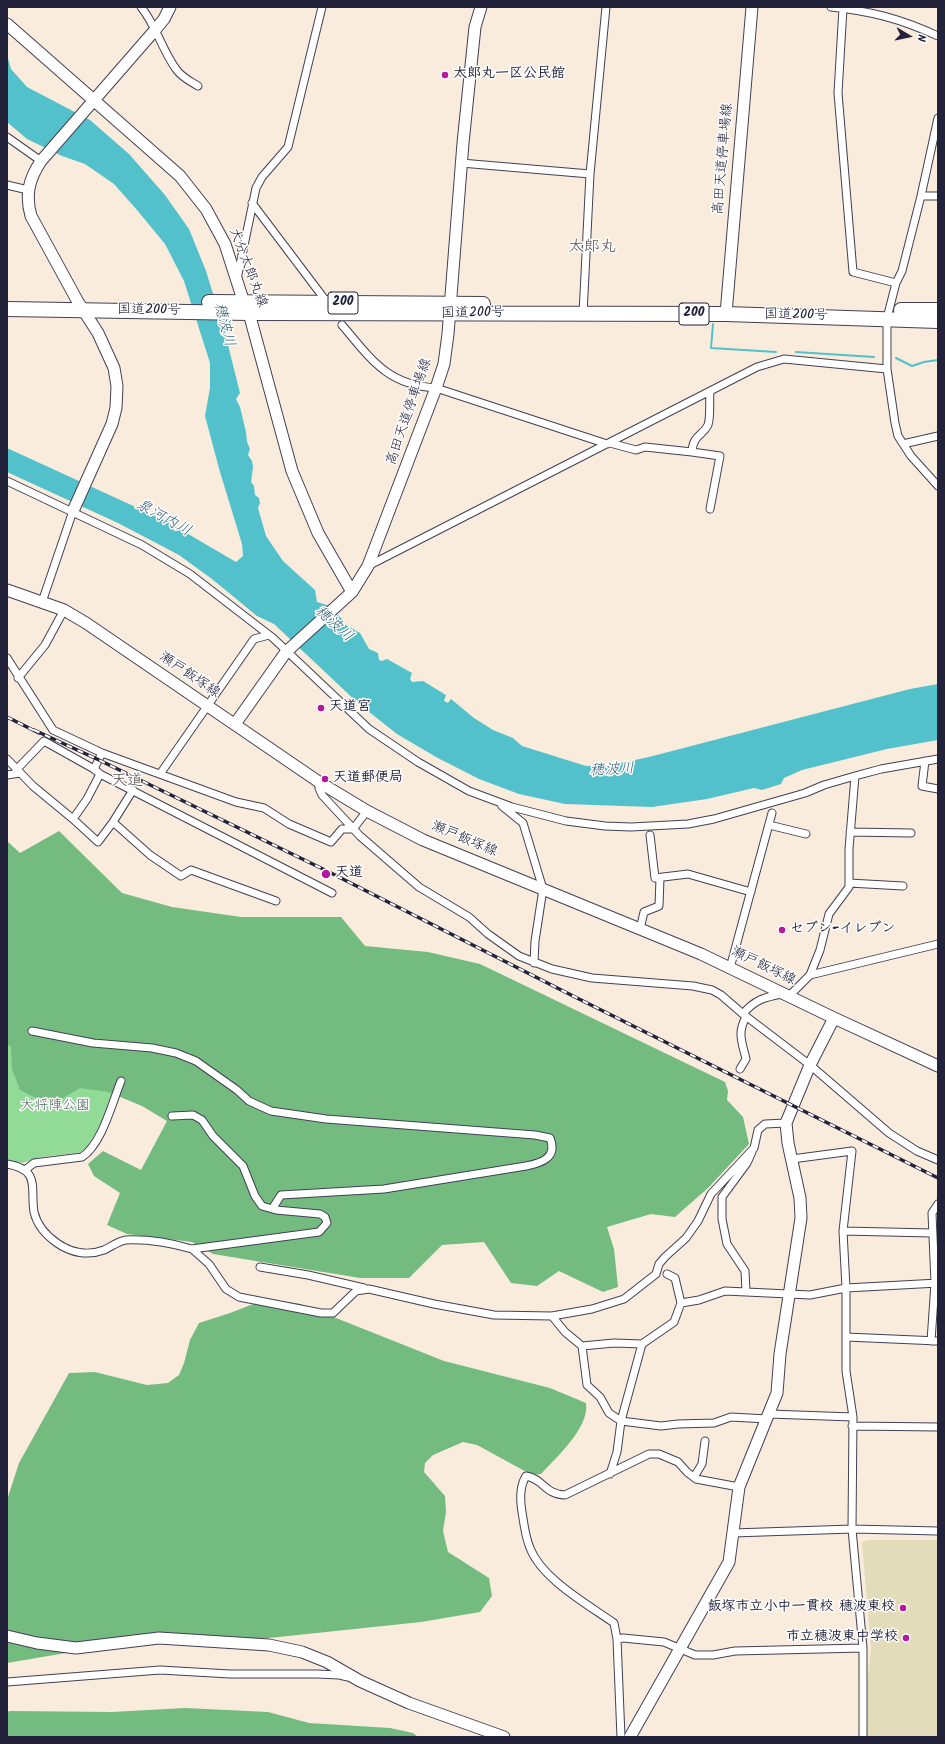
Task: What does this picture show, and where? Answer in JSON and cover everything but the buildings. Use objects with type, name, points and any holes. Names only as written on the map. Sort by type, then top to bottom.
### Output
[{"type":"highway","name":"国道200号","points":[[7,301],[80,306]]},
{"type":"highway","name":"国道200号","points":[[7,309],[80,306],[144,306],[242,308],[726,310],[888,314],[938,320]]},
{"type":"highway","name":"国道200号","points":[[888,314],[938,310]]},
{"type":"main road","points":[[73,511],[112,424],[116,408],[117,386],[114,368],[98,333],[80,306],[31,216],[28,206],[28,190],[33,174],[41,161],[156,30],[170,7]]},
{"type":"main road","name":"高田天道停車場線","points":[[235,724],[288,650],[350,593],[368,566],[436,388],[444,364],[450,309],[461,163],[476,27],[481,7]]},
{"type":"main road","name":"高田天道停車場線","points":[[726,310],[752,7]]},
{"type":"main road","name":"大分太郎丸線","points":[[7,24],[92,102],[180,176],[206,209],[225,244],[237,279],[242,308],[292,471],[318,533],[350,593]]},
{"type":"main road","name":"瀬戸飯塚線","points":[[7,590],[64,610],[319,782],[367,811],[423,840],[640,929],[730,968],[938,1066]]},
{"type":"main road","points":[[630,1737],[729,1562],[739,1488],[777,1393],[780,1354],[788,1294],[801,1218],[800,1198],[786,1123],[810,1065],[834,1018]]},
{"type":"main road","points":[[7,1636],[37,1643],[76,1648],[159,1638],[269,1645],[302,1652],[327,1662],[360,1681],[409,1703],[504,1737]]},
{"type":"street","points":[[141,7],[156,30],[176,69],[198,86]]},
{"type":"street","points":[[237,279],[256,188],[262,177],[288,147],[322,7]]},
{"type":"street","points":[[583,310],[590,174],[606,7]]},
{"type":"street","points":[[831,7],[854,8],[875,12],[908,23],[938,36]]},
{"type":"street","points":[[843,8],[838,93],[853,272],[896,284]]},
{"type":"street","points":[[938,118],[921,196],[902,271],[896,284],[888,314],[887,369],[898,436],[938,486]]},
{"type":"street","points":[[7,137],[41,161]]},
{"type":"street","points":[[461,163],[590,174]]},
{"type":"street","points":[[7,185],[28,190]]},
{"type":"street","points":[[921,196],[938,196]]},
{"type":"street","points":[[252,203],[323,297]]},
{"type":"street","points":[[342,325],[374,364],[387,374],[426,388],[436,388],[609,444],[636,450],[645,447],[720,456],[710,509]]},
{"type":"street","points":[[368,566],[757,367],[784,359],[887,369]]},
{"type":"street","points":[[692,452],[693,444],[696,438],[708,424],[710,392]]},
{"type":"street","points":[[903,444],[938,436]]},
{"type":"street","points":[[7,481],[142,545],[190,574],[288,650],[369,729],[448,780],[470,791],[512,808],[566,821],[605,826],[631,827],[688,824],[714,819],[805,793],[824,785],[855,776],[938,759]]},
{"type":"street","points":[[42,602],[73,511]]},
{"type":"street","points":[[18,678],[45,645],[64,610]]},
{"type":"street","points":[[160,774],[254,639],[269,636]]},
{"type":"street","points":[[7,658],[18,678],[53,730],[102,753],[236,802],[264,808],[289,824],[330,842],[342,829],[353,829]]},
{"type":"street","points":[[7,775],[19,771],[44,741],[97,772],[332,893]]},
{"type":"street","points":[[73,819],[87,799],[102,753]]},
{"type":"street","points":[[7,759],[33,786],[98,842],[113,822],[133,790]]},
{"type":"street","points":[[925,761],[922,786],[938,789]]},
{"type":"street","points":[[740,1069],[746,1059],[740,1035],[744,1015],[756,1001],[787,995],[810,975],[820,950],[829,914],[849,887],[850,832],[855,776]]},
{"type":"street","points":[[319,782],[319,788],[322,795],[353,829],[419,887],[469,917],[509,950],[534,963],[552,969],[592,978],[693,986],[712,990],[721,995],[744,1015],[810,1065],[889,1133],[917,1150],[938,1160]]},
{"type":"street","points":[[495,801],[523,823],[542,889],[535,941],[534,963]]},
{"type":"street","points":[[353,829],[367,811]]},
{"type":"street","points":[[730,968],[772,814]]},
{"type":"street","points":[[113,822],[150,855],[181,876],[191,870],[276,901]]},
{"type":"street","points":[[769,825],[806,834]]},
{"type":"street","points":[[850,832],[911,833]]},
{"type":"street","points":[[650,835],[655,878],[688,874],[751,892]]},
{"type":"street","points":[[640,929],[644,912],[659,906],[660,878]]},
{"type":"street","points":[[849,883],[903,886]]},
{"type":"street","points":[[810,975],[938,944]]},
{"type":"street","points":[[32,1031],[93,1043],[152,1048],[176,1053],[196,1061],[249,1101],[271,1111],[326,1118],[536,1135],[550,1138],[553,1145],[551,1153],[547,1158],[539,1163],[384,1190],[281,1195],[274,1206],[276,1210]]},
{"type":"street","points":[[25,1170],[28,1166],[34,1163],[82,1157],[89,1152],[102,1130],[121,1081]]},
{"type":"street","points":[[7,1164],[20,1166],[31,1177],[34,1213],[43,1231],[57,1243],[69,1250],[84,1253],[102,1250],[123,1240],[175,1244],[192,1249],[319,1232],[328,1223],[325,1217],[320,1214],[276,1210],[262,1206],[255,1196],[243,1166],[213,1136],[202,1120],[193,1115],[172,1116]]},
{"type":"street","points":[[746,1292],[745,1271],[727,1244],[722,1219],[722,1196],[747,1163],[754,1148],[758,1130],[764,1124],[786,1123]]},
{"type":"street","points":[[260,1267],[308,1275],[434,1304],[494,1315],[552,1316],[592,1309],[624,1298],[656,1274],[662,1260],[686,1238],[698,1221],[711,1194],[754,1148]]},
{"type":"street","points":[[792,1159],[852,1151],[843,1231],[846,1288],[846,1370],[853,1417],[852,1529],[863,1648],[862,1737]]},
{"type":"street","points":[[846,1337],[935,1341],[936,1283],[932,1213],[938,1204]]},
{"type":"street","points":[[843,1231],[932,1233]]},
{"type":"street","points":[[192,1249],[208,1264],[226,1289],[239,1297],[321,1313],[333,1313],[356,1291],[368,1289]]},
{"type":"street","points":[[582,1346],[614,1343],[642,1344],[674,1322],[681,1303],[675,1278],[667,1274]]},
{"type":"street","points":[[681,1303],[699,1300],[725,1291],[810,1295],[846,1288],[936,1283]]},
{"type":"street","points":[[552,1316],[565,1332],[582,1346],[587,1385],[600,1397],[609,1413],[622,1421],[661,1426],[714,1423],[731,1417],[853,1417]]},
{"type":"street","points":[[610,1474],[617,1452],[622,1421],[642,1344]]},
{"type":"street","points":[[852,1426],[938,1427]]},
{"type":"street","points":[[694,1477],[702,1464],[705,1441]]},
{"type":"street","points":[[621,1737],[617,1640],[614,1623],[565,1589],[546,1571],[530,1549],[526,1536],[520,1493],[524,1480],[526,1476],[535,1478],[556,1494],[565,1495],[649,1454],[659,1454],[678,1462],[694,1477],[739,1488]]},
{"type":"street","points":[[733,1533],[852,1529],[938,1530]]},
{"type":"street","points":[[617,1640],[623,1638],[664,1642],[696,1655],[713,1655],[736,1651],[863,1648]]},
{"type":"street","points":[[7,1682],[160,1670],[230,1674],[339,1675],[360,1681]]},
{"type":"shaded area","name":"飯塚市立小中一貫校 穂波東校","points":[[867,1540],[938,1540],[938,1737],[866,1737],[867,1682],[871,1649],[862,1543]]},
{"type":"green space","points":[[59,831],[122,893],[172,907],[241,917],[341,917],[365,946],[428,952],[480,964],[725,1082],[728,1091],[727,1100],[743,1117],[749,1144],[708,1188],[675,1217],[651,1214],[607,1227],[614,1249],[618,1287],[603,1292],[559,1271],[537,1286],[511,1283],[484,1242],[442,1245],[409,1278],[360,1278],[213,1254],[192,1242],[127,1234],[107,1225],[120,1193],[94,1176],[88,1164],[103,1151],[141,1170],[167,1121],[142,1106],[108,1092],[80,1088],[58,1101],[34,1097],[20,1090],[12,1069],[11,1047],[7,1044],[7,841],[20,853]]},
{"type":"green space","name":"大将陣公園","points":[[7,1032],[118,1081],[99,1128],[83,1152],[42,1157],[22,1163],[7,1161]]},
{"type":"green space","points":[[261,1301],[281,1301],[301,1304],[444,1361],[550,1388],[586,1403],[586,1412],[583,1422],[571,1442],[541,1474],[532,1475],[477,1445],[463,1442],[433,1455],[425,1463],[424,1472],[445,1496],[446,1512],[443,1531],[448,1552],[489,1578],[492,1596],[480,1612],[421,1622],[269,1638],[107,1646],[7,1663],[7,1500],[19,1463],[69,1373],[95,1372],[147,1385],[168,1383],[179,1375],[190,1340],[199,1323]]},
{"type":"green space","points":[[185,1708],[268,1712],[309,1723],[390,1728],[413,1733],[418,1737],[7,1737],[7,1712],[10,1711],[112,1712]]},
{"type":"water","name":"穂波川","points":[[7,55],[11,69],[27,87],[90,120],[129,154],[165,195],[189,229],[206,271],[224,329],[240,393],[236,399],[240,407],[247,442],[250,449],[248,455],[252,461],[253,467],[251,482],[254,486],[255,495],[259,498],[260,503],[258,508],[266,536],[283,561],[315,590],[317,602],[327,605],[342,619],[344,624],[360,633],[369,649],[378,653],[379,660],[382,661],[387,659],[412,673],[410,679],[412,682],[423,681],[446,695],[444,701],[448,703],[451,699],[474,718],[493,730],[513,738],[522,746],[586,766],[611,765],[649,757],[910,689],[938,684],[938,740],[887,749],[802,770],[784,778],[781,784],[762,790],[754,788],[707,799],[652,807],[565,804],[519,794],[479,779],[436,757],[397,734],[359,704],[274,624],[257,616],[212,579],[179,555],[118,523],[7,472],[7,448],[166,521],[236,562],[243,556],[242,544],[205,416],[210,388],[210,363],[184,281],[165,244],[114,184],[85,164],[62,156],[27,139],[7,122]]},
{"type":"waterway","points":[[713,324],[711,348],[776,352]]},
{"type":"waterway","points":[[796,352],[874,357]]},
{"type":"waterway","points":[[896,358],[912,366],[938,360]]},
{"type":"railway","points":[[7,717],[39,733]]},
{"type":"railway","points":[[34,730],[327,871],[577,998],[938,1178]]},
{"type":"place","name":"太郎丸一区公民館","points":[[445,75]]},
{"type":"place","name":"天道宮","points":[[321,708]]},
{"type":"place","name":"天道郵便局","points":[[325,779]]},
{"type":"place","name":"天道","points":[[326,874]]},
{"type":"place","name":"セブン-イレブン","points":[[782,930]]},
{"type":"place","name":"飯塚市立小中一貫校 穂波東校","points":[[903,1608]]},
{"type":"place","name":"市立穂波東中学校","points":[[906,1638]]},
{"type":"district","name":"太郎丸","points":[[592,248]]},
{"type":"district","name":"天道","points":[[127,782]]},
{"type":"water label","name":"泉河内川","points":[[163,519]]}]
